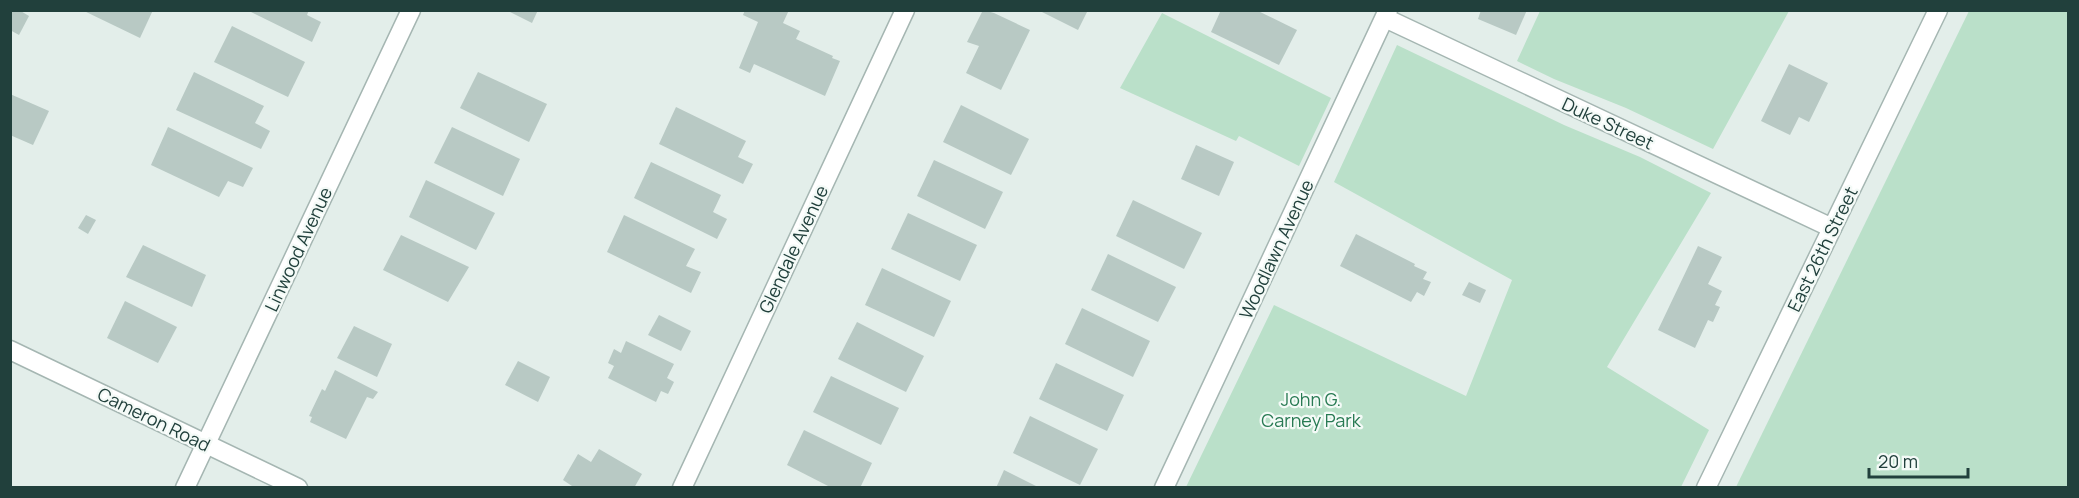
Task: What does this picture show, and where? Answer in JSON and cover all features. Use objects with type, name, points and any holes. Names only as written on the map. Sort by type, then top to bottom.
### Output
[{"type":"street","name":"Linwood Avenue","points":[[185,488],[411,10]]},
{"type":"street","name":"Glendale Avenue","points":[[682,488],[904,10]]},
{"type":"street","name":"East 26th Street","points":[[1706,488],[1938,10]]},
{"type":"street","name":"Duke Street","points":[[1386,14],[1832,228]]},
{"type":"street","name":"Woodlawn Avenue","points":[[1164,488],[1386,14]]},
{"type":"street","name":"Cameron Road","points":[[10,350],[297,488]]},
{"type":"green space","points":[[1540,10],[1789,11],[1713,149],[1517,61]]},
{"type":"green space","points":[[1969,11],[2068,11],[2068,487],[1736,487]]},
{"type":"green space","points":[[1162,13],[1331,98],[1299,166],[1239,136],[1236,141],[1120,88]]},
{"type":"green space","name":"John G. Carney Park","points":[[1397,45],[1564,125],[1640,157],[1711,193],[1607,367],[1709,430],[1681,487],[1186,487],[1274,305],[1466,396],[1512,280],[1334,182]]},
{"type":"building","points":[[10,10],[19,10],[29,16],[19,35],[10,30]]},
{"type":"building","points":[[82,10],[153,10],[140,38]]},
{"type":"building","points":[[247,10],[309,10],[307,15],[321,22],[312,42]]},
{"type":"building","points":[[506,10],[538,10],[532,23]]},
{"type":"building","points":[[745,10],[789,10],[783,23],[800,31],[796,39],[840,61],[825,96],[754,64],[750,73],[739,68],[758,22],[743,15]]},
{"type":"building","points":[[983,10],[1030,30],[1001,90],[966,73],[979,46],[967,42]]},
{"type":"building","points":[[1038,10],[1088,10],[1078,30]]},
{"type":"building","points":[[1221,10],[1256,10],[1297,30],[1279,65],[1211,32]]},
{"type":"building","points":[[1481,10],[1527,10],[1516,35],[1478,19]]},
{"type":"building","points":[[232,26],[305,62],[288,97],[214,62]]},
{"type":"building","points":[[1789,64],[1828,83],[1809,122],[1799,117],[1790,135],[1761,121]]},
{"type":"building","points":[[194,72],[264,106],[255,123],[270,131],[261,149],[176,110]]},
{"type":"building","points":[[478,72],[547,104],[529,142],[460,108]]},
{"type":"building","points":[[10,94],[49,111],[33,145],[10,135]]},
{"type":"building","points":[[961,105],[1029,139],[1011,175],[943,142]]},
{"type":"building","points":[[676,107],[746,141],[738,157],[753,164],[743,184],[659,144]]},
{"type":"building","points":[[168,127],[253,168],[243,187],[228,181],[219,197],[151,165]]},
{"type":"building","points":[[452,127],[520,159],[503,196],[434,163]]},
{"type":"building","points":[[1196,145],[1234,162],[1219,196],[1181,179]]},
{"type":"building","points":[[934,160],[1003,192],[985,229],[917,196]]},
{"type":"building","points":[[651,162],[721,195],[713,212],[727,219],[717,239],[634,198]]},
{"type":"building","points":[[426,180],[495,213],[476,250],[409,217]]},
{"type":"building","points":[[1133,200],[1202,233],[1184,269],[1116,236]]},
{"type":"building","points":[[908,213],[977,245],[960,281],[891,249]]},
{"type":"building","points":[[86,215],[96,220],[88,234],[78,228]]},
{"type":"building","points":[[624,215],[695,249],[686,266],[701,272],[691,293],[607,252]]},
{"type":"building","points":[[1356,234],[1427,272],[1423,279],[1431,282],[1424,296],[1417,292],[1411,302],[1340,266]]},
{"type":"building","points":[[401,235],[469,267],[448,302],[383,270]]},
{"type":"building","points":[[143,245],[206,275],[192,307],[126,277]]},
{"type":"building","points":[[1698,246],[1722,257],[1708,284],[1722,291],[1715,305],[1720,307],[1713,322],[1708,320],[1695,348],[1658,330]]},
{"type":"building","points":[[1108,254],[1176,287],[1158,322],[1091,290]]},
{"type":"building","points":[[882,268],[951,301],[934,337],[865,305]]},
{"type":"building","points":[[1469,282],[1486,290],[1480,303],[1462,295]]},
{"type":"building","points":[[125,301],[177,327],[158,363],[107,338]]},
{"type":"building","points":[[1082,308],[1150,341],[1133,377],[1065,344]]},
{"type":"building","points":[[659,315],[691,331],[681,351],[648,335]]},
{"type":"building","points":[[857,322],[924,356],[906,392],[838,359]]},
{"type":"building","points":[[354,326],[392,344],[377,377],[337,358]]},
{"type":"building","points":[[626,341],[674,364],[667,378],[674,382],[668,394],[661,391],[656,402],[608,378],[614,366],[608,363],[614,349],[621,353]]},
{"type":"building","points":[[518,361],[550,377],[538,402],[505,385]]},
{"type":"building","points":[[1056,363],[1124,395],[1107,431],[1039,399]]},
{"type":"building","points":[[335,370],[378,392],[373,399],[367,397],[346,439],[310,422],[312,417],[309,416],[322,389],[325,391]]},
{"type":"building","points":[[831,376],[899,408],[881,445],[813,412]]},
{"type":"building","points":[[1030,416],[1098,449],[1080,485],[1013,453]]},
{"type":"building","points":[[804,430],[872,463],[860,488],[832,488],[787,465]]},
{"type":"building","points":[[599,449],[642,474],[634,488],[575,488],[563,480],[578,454],[591,462]]},
{"type":"building","points":[[1004,470],[1040,488],[996,488]]}]
